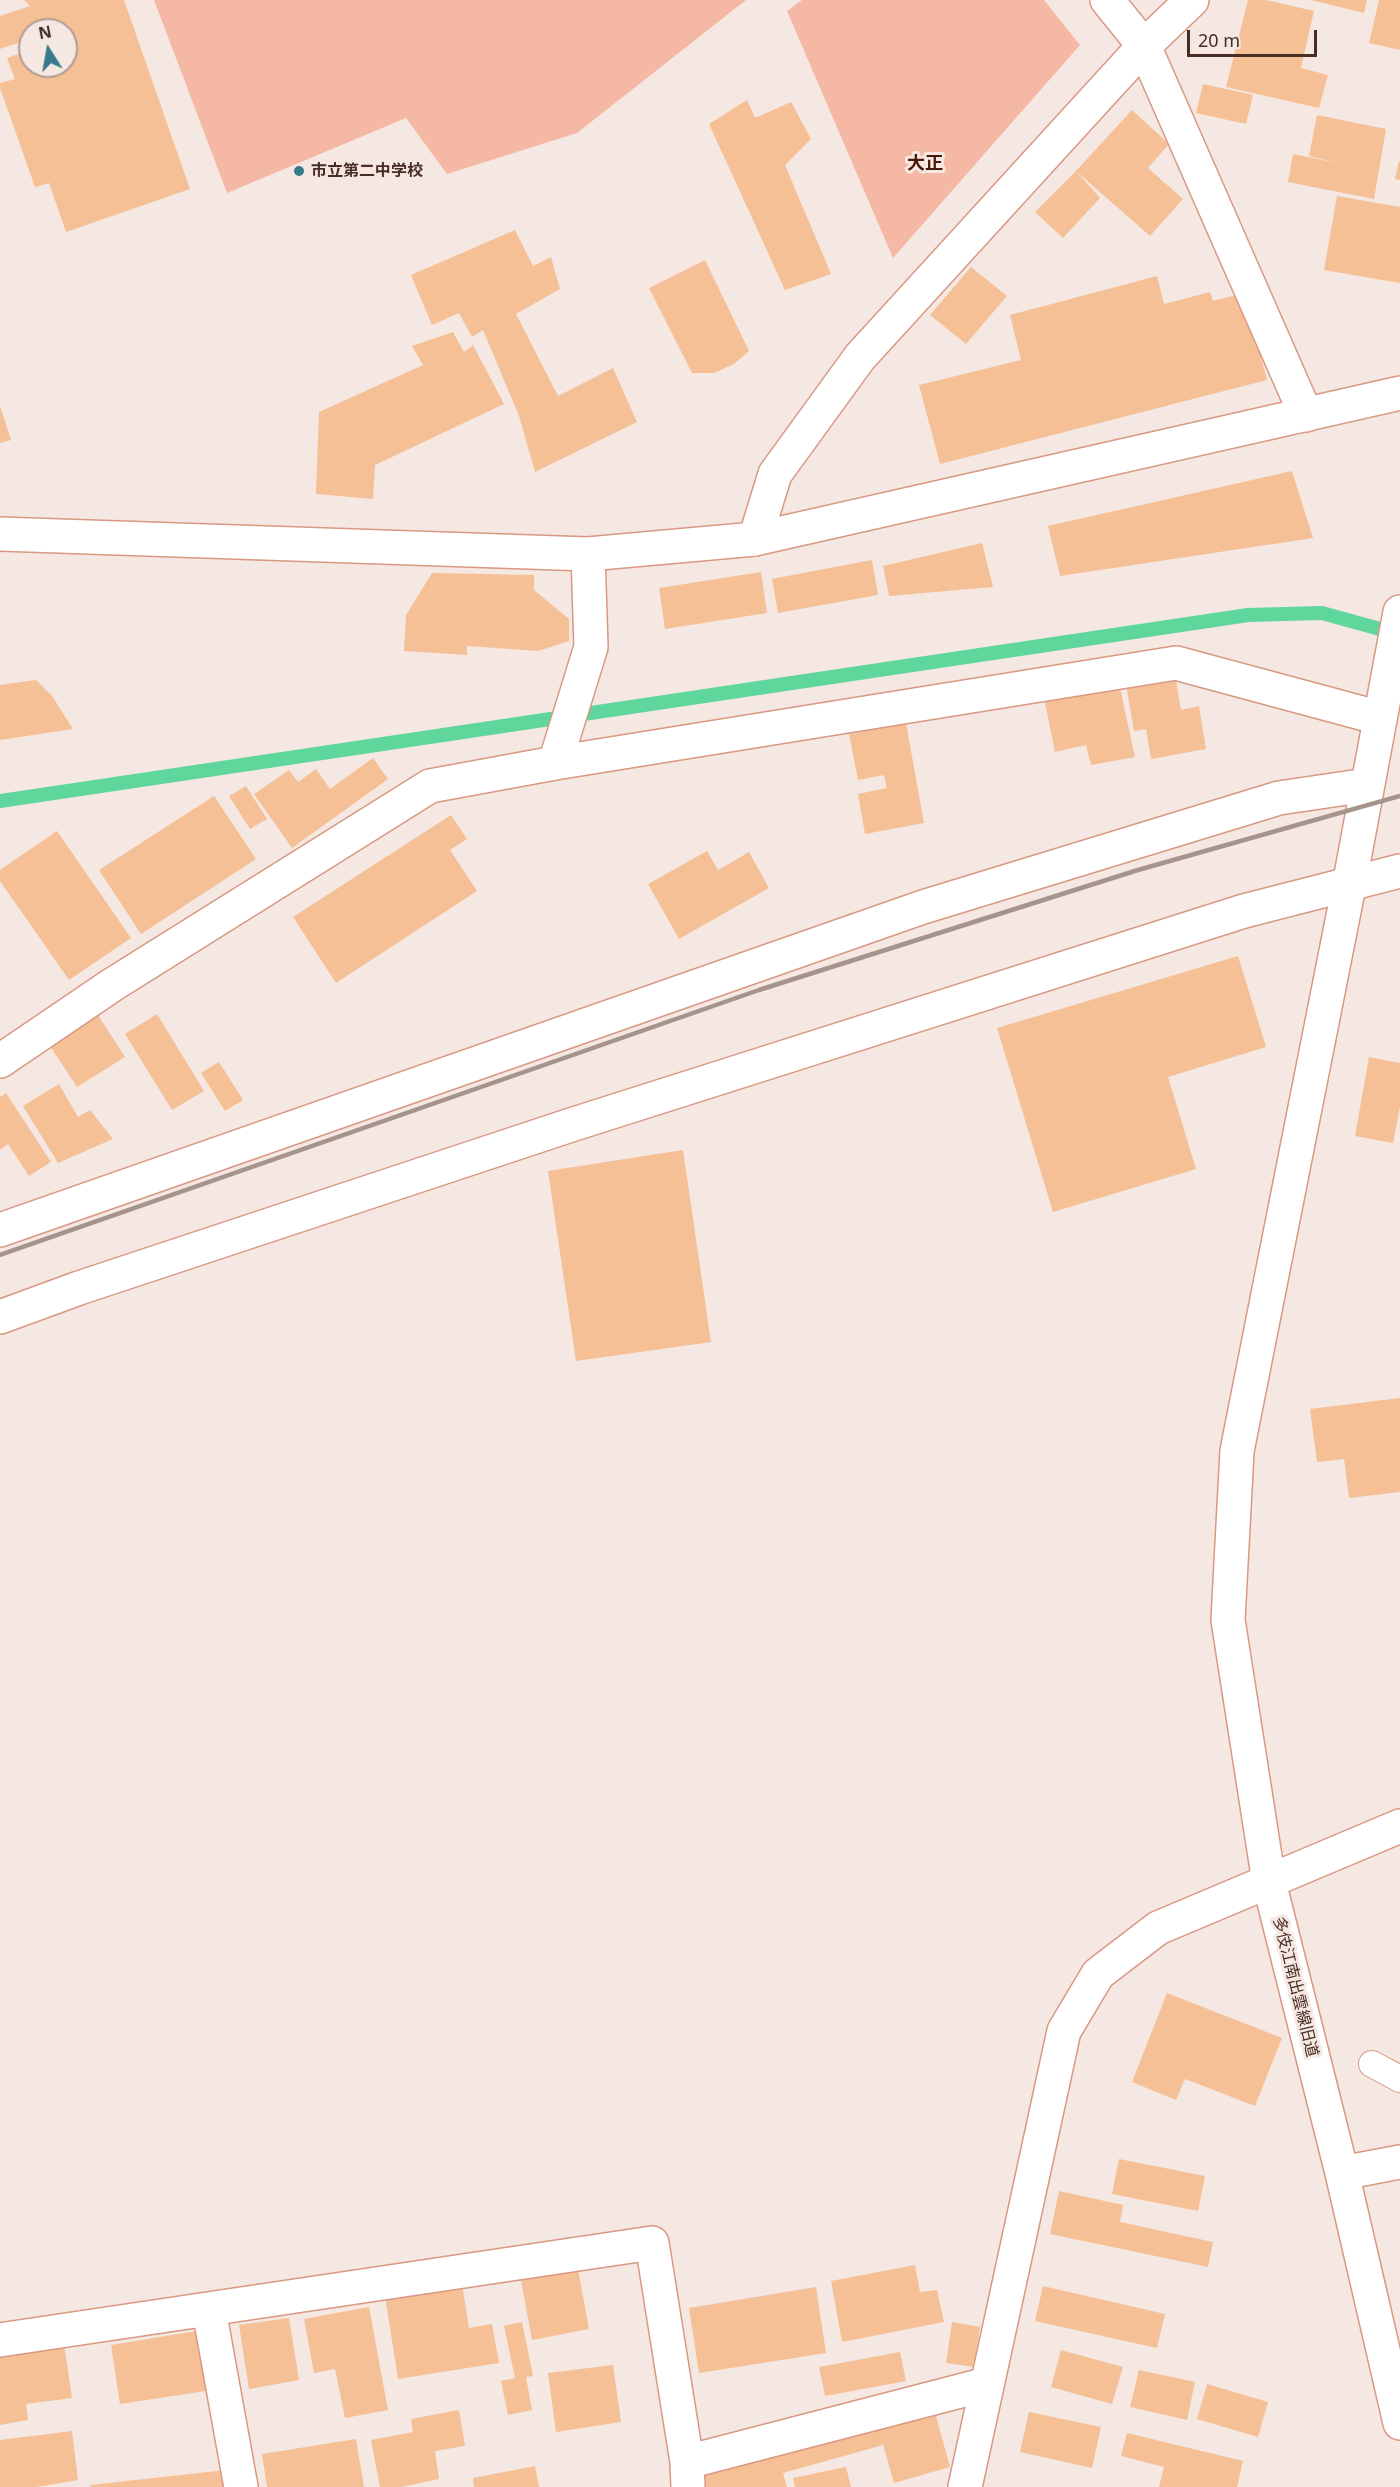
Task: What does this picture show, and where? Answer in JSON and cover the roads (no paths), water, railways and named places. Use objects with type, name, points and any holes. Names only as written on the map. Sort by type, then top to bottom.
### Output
[{"type":"street","points":[[1107,0],[1144,46],[1306,415]]},
{"type":"street","points":[[755,539],[775,474],[860,357],[1144,46],[1192,0]]},
{"type":"street","points":[[0,534],[588,554],[755,539],[1400,393]]},
{"type":"street","points":[[555,763],[591,647],[588,554]]},
{"type":"street","name":"多伎江南出雲線旧道","points":[[1400,612],[1349,886],[1237,1451],[1228,1620],[1269,1882],[1342,2173],[1400,2423]]},
{"type":"street","points":[[0,1061],[112,985],[430,786],[555,763],[1176,663],[1382,709]]},
{"type":"street","points":[[0,1230],[923,907],[1280,798],[1367,785]]},
{"type":"street","points":[[0,1317],[79,1288],[574,1124],[1245,911],[1400,871]]},
{"type":"street","points":[[965,2487],[1064,2031],[1098,1974],[1158,1928],[1400,1827]]},
{"type":"street","points":[[1342,2173],[1400,2162]]},
{"type":"street","points":[[0,2340],[652,2243],[688,2474],[987,2384]]},
{"type":"street","points":[[209,2310],[241,2487]]},
{"type":"lane","points":[[1372,2064],[1400,2079]]},
{"type":"waterway","points":[[0,801],[1248,615],[1322,613],[1398,634]]},
{"type":"railway","points":[[0,1255],[759,990],[1138,870],[1400,796]]},
{"type":"place","name":"市立第二中学校","points":[[299,171]]},
{"type":"district","name":"大正","points":[[925,164]]}]
